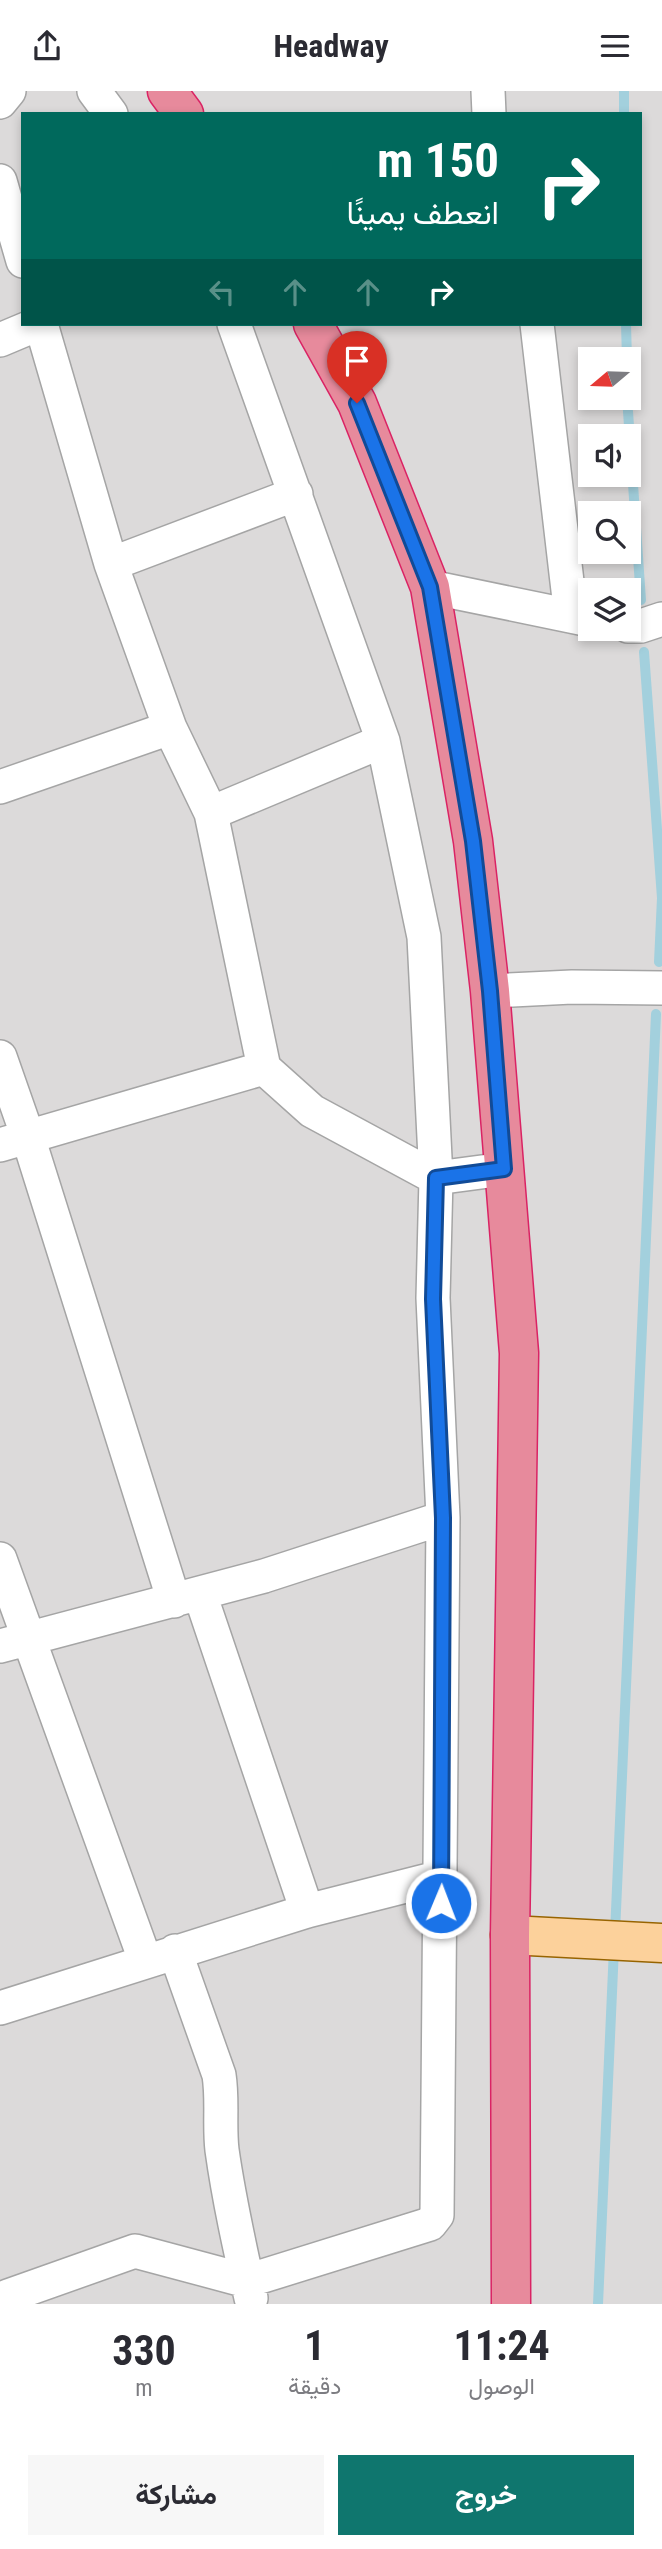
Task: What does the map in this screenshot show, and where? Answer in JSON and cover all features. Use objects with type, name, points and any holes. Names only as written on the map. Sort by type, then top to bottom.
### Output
[{"type":"highway","points":[[167,91],[183,112]]},
{"type":"highway","points":[[314,326],[357,403],[430,587],[473,841],[490,991],[519,1353],[510,1935],[511,2304]]},
{"type":"main road","points":[[510,1935],[658,1943]]},
{"type":"street","points":[[0,102],[9,91]]},
{"type":"street","points":[[94,91],[110,112]]},
{"type":"street","points":[[488,91],[489,112]]},
{"type":"street","points":[[0,181],[21,254]]},
{"type":"street","points":[[0,340],[34,326]]},
{"type":"street","points":[[40,326],[111,564],[170,729],[211,813],[264,1068],[312,1111],[436,1178],[504,1169]]},
{"type":"street","points":[[7,2291],[135,2251],[250,2293],[430,2224],[436,2215],[443,1518],[433,1299],[436,1178],[424,937],[383,741],[235,326]]},
{"type":"street","points":[[537,326],[578,598]]},
{"type":"street","points":[[111,564],[296,495]]},
{"type":"street","points":[[430,587],[578,617]]},
{"type":"street","points":[[641,626],[662,619]]},
{"type":"street","points":[[0,787],[170,729]]},
{"type":"street","points":[[211,813],[383,741]]},
{"type":"street","points":[[490,991],[572,987],[662,988]]},
{"type":"street","points":[[0,1057],[14,1141],[307,1911]]},
{"type":"street","points":[[14,1141],[264,1068]]},
{"type":"street","points":[[14,1641],[277,1572],[443,1518]]},
{"type":"street","points":[[0,1559],[14,1641],[219,2075],[222,2092],[222,2148],[250,2293]]},
{"type":"street","points":[[0,2008],[160,1955],[307,1911],[441,1877]]},
{"type":"shaded area","points":[[0,91],[662,91],[662,2304],[0,2304]]},
{"type":"waterway","points":[[624,91],[624,112]]},
{"type":"waterway","points":[[626,326],[627,347]]},
{"type":"waterway","points":[[628,410],[639,578]]},
{"type":"waterway","points":[[644,652],[662,898],[659,962]]},
{"type":"waterway","points":[[615,1933],[656,1014]]},
{"type":"waterway","points":[[598,2304],[614,1948]]},
{"type":"route","points":[[357,403],[430,587],[473,841],[490,991],[504,1169],[436,1178],[433,1299],[443,1518],[441,1903]]}]
